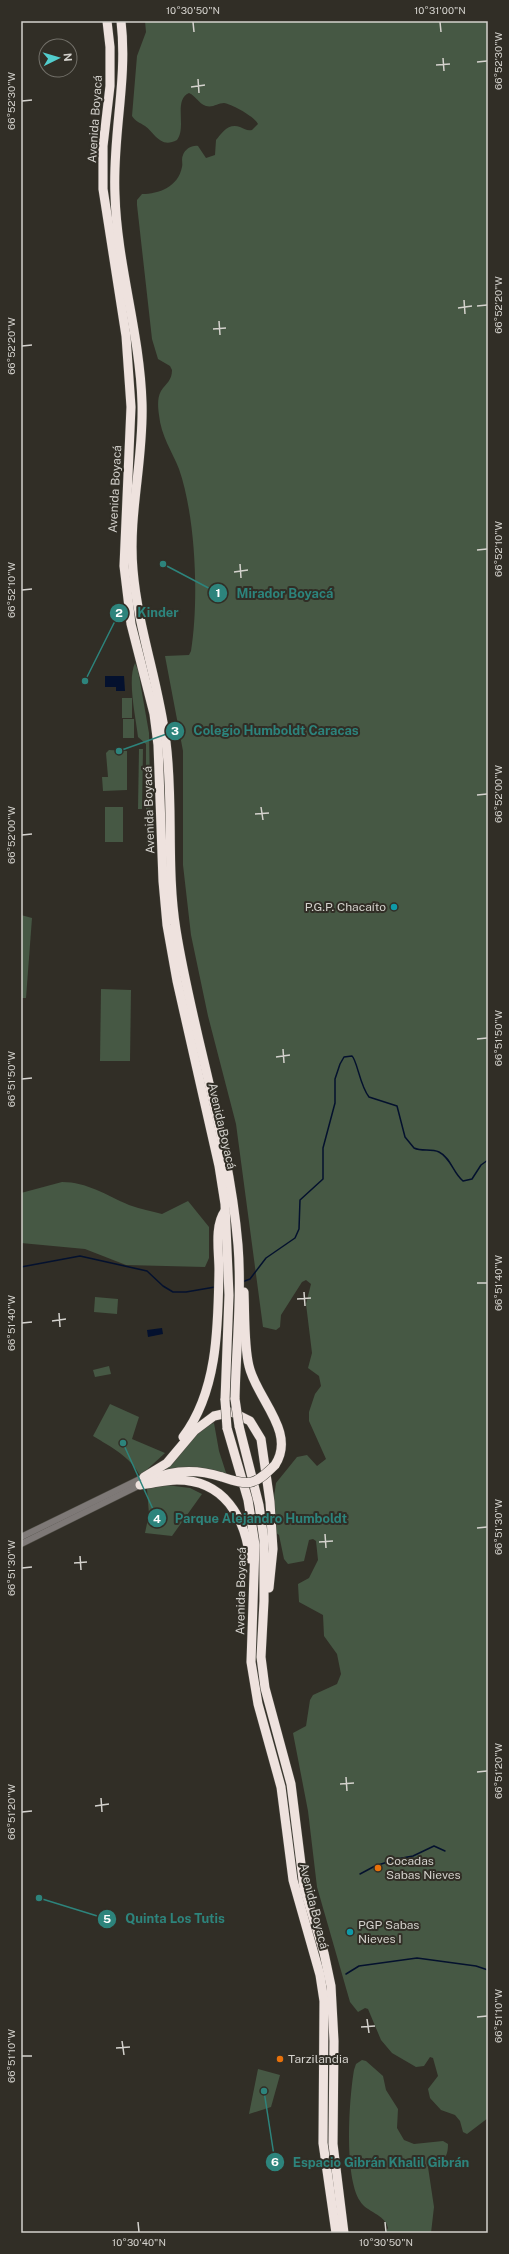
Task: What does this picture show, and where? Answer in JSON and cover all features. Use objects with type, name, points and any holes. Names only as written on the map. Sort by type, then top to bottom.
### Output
[{"type":"highway","name":"Avenida Boyacá","points":[[106,21],[110,47],[110,86],[103,146],[103,189],[126,336],[131,407],[124,566],[131,624],[152,707],[158,745],[163,881],[167,925],[177,981],[219,1166],[225,1209],[219,1224],[223,1269],[229,1295],[225,1400],[227,1428],[248,1500],[255,1544],[251,1662],[257,1697],[281,1787],[293,1880],[320,1975],[324,2001],[323,2143],[336,2233]]},
{"type":"highway","name":"Avenida Boyacá","points":[[121,21],[125,49],[115,151],[114,196],[141,369],[142,406],[132,520],[133,568],[140,625],[166,740],[169,775],[171,877],[176,929],[226,1159],[239,1250],[241,1294],[235,1399],[239,1426],[259,1505],[264,1540],[264,1601],[261,1652],[265,1688],[291,1784],[304,1888],[324,1953],[331,1986],[334,2042],[333,2144],[344,2233]]},
{"type":"highway","points":[[142,1481],[172,1452],[186,1433],[203,1402],[212,1365],[218,1296],[223,1269]]},
{"type":"highway","points":[[142,1481],[183,1471],[200,1471],[240,1483],[250,1483],[263,1477],[275,1465],[281,1453],[282,1437],[249,1366],[241,1294]]},
{"type":"highway","points":[[142,1481],[167,1464],[193,1432],[214,1416],[234,1413],[247,1419],[253,1424],[262,1444],[273,1528],[272,1565],[269,1589],[264,1601]]},
{"type":"highway","points":[[142,1481],[197,1482],[218,1492],[230,1505],[243,1525],[254,1574]]},
{"type":"street","points":[[21,1537],[142,1481]]},
{"type":"street","points":[[21,1544],[142,1481]]},
{"type":"green space","points":[[145,21],[488,21],[488,2118],[467,2134],[463,2132],[460,2121],[455,2115],[441,2110],[430,2098],[428,2089],[438,2076],[433,2058],[430,2057],[424,2066],[416,2067],[392,2053],[381,2040],[368,2009],[365,2008],[358,2012],[350,2002],[317,1887],[308,1811],[293,1733],[306,1726],[310,1700],[313,1695],[337,1684],[341,1674],[337,1654],[324,1636],[323,1615],[299,1602],[298,1584],[309,1578],[318,1560],[316,1541],[313,1539],[309,1540],[304,1561],[288,1564],[284,1559],[279,1535],[268,1527],[266,1515],[274,1497],[276,1483],[297,1457],[307,1455],[317,1466],[326,1459],[309,1421],[309,1412],[315,1394],[321,1386],[319,1376],[308,1368],[312,1353],[306,1304],[311,1284],[306,1280],[302,1282],[281,1315],[280,1327],[276,1330],[263,1327],[236,1124],[208,1016],[191,935],[183,865],[183,751],[165,656],[189,655],[191,651],[195,608],[194,560],[189,511],[185,489],[179,469],[164,437],[160,423],[158,406],[159,397],[161,391],[170,379],[172,370],[170,366],[158,359],[152,339],[137,205],[137,200],[142,194],[161,191],[176,180],[182,167],[183,155],[189,148],[198,146],[206,158],[215,155],[216,140],[226,129],[236,126],[247,130],[252,130],[258,124],[243,111],[232,106],[224,103],[206,106],[189,93],[184,96],[182,101],[181,128],[180,135],[177,140],[166,143],[158,139],[149,129],[135,120],[132,116],[137,56],[146,32]]},
{"type":"green space","points":[[135,663],[138,670],[149,733],[151,844],[146,843],[146,744],[138,737],[132,689]]},
{"type":"green space","points":[[122,698],[132,698],[132,718],[122,718]]},
{"type":"green space","points":[[123,719],[134,719],[134,738],[123,738]]},
{"type":"green space","points":[[139,749],[143,749],[142,809],[138,809]]},
{"type":"green space","points":[[109,750],[127,751],[127,790],[103,791],[102,777],[108,777],[106,753]]},
{"type":"green space","points":[[105,807],[123,807],[123,842],[105,842]]},
{"type":"green space","points":[[21,915],[32,918],[26,998],[21,998]]},
{"type":"green space","points":[[101,989],[131,990],[130,1061],[100,1061]]},
{"type":"green space","points":[[62,1182],[80,1184],[137,1208],[162,1214],[188,1201],[209,1227],[209,1258],[205,1267],[126,1265],[85,1249],[21,1243],[21,1193]]},
{"type":"green space","points":[[95,1297],[118,1299],[117,1314],[94,1312]]},
{"type":"green space","points":[[109,1366],[111,1374],[95,1377],[93,1370]]},
{"type":"green space","points":[[110,1404],[139,1417],[132,1439],[165,1453],[140,1476],[126,1458],[93,1436]]},
{"type":"green space","points":[[214,1423],[219,1451],[228,1479],[163,1472],[176,1460],[199,1432]]},
{"type":"green space","points":[[166,1485],[190,1488],[202,1494],[172,1536],[145,1533],[149,1514],[147,1489]]},
{"type":"green space","points":[[362,2060],[366,2061],[383,2076],[386,2090],[398,2109],[397,2128],[404,2140],[414,2144],[443,2141],[448,2144],[448,2151],[444,2158],[428,2167],[434,2207],[431,2233],[385,2233],[388,2228],[386,2223],[383,2219],[363,2205],[355,2189],[350,2156],[349,2118],[354,2070],[356,2064]]},
{"type":"green space","points":[[258,2069],[280,2075],[271,2107],[249,2114]]},
{"type":"water","points":[[105,676],[124,676],[125,691],[116,691],[116,687],[105,687]]},
{"type":"water","points":[[162,1328],[163,1334],[148,1337],[147,1330]]},
{"type":"waterway","points":[[242,1282],[250,1279],[266,1258],[295,1238],[299,1229],[300,1200],[323,1179],[323,1148],[335,1103],[335,1079],[344,1057],[352,1056],[354,1058],[363,1087],[369,1097],[397,1106],[405,1137],[414,1148],[439,1152],[446,1158],[463,1181],[472,1179],[481,1165],[488,1160]]},
{"type":"waterway","points":[[21,1267],[80,1256],[147,1271],[163,1286],[173,1292],[186,1292],[215,1287]]},
{"type":"waterway","points":[[360,1874],[375,1866],[413,1856],[434,1846],[445,1851]]},
{"type":"waterway","points":[[346,1974],[359,1966],[417,1958],[476,1966],[488,1970]]},
{"type":"place","name":"Mirador Boyacá","points":[[163,564]]},
{"type":"place","name":"Kinder","points":[[85,681]]},
{"type":"place","name":"Colegio Humboldt Caracas","points":[[119,751]]},
{"type":"place","name":"P.G.P. Chacaíto","points":[[394,907]]},
{"type":"place","name":"Parque Alejandro Humboldt","points":[[123,1443]]},
{"type":"place","name":"Cocadas Sabas Nieves","points":[[378,1868]]},
{"type":"place","name":"Quinta Los Tutis","points":[[39,1898]]},
{"type":"place","name":"PGP Sabas Nieves I","points":[[350,1932]]},
{"type":"place","name":"Tarzilandia","points":[[280,2059]]},
{"type":"place","name":"Espacio Gibrán Khalil Gibrán","points":[[264,2091]]}]
